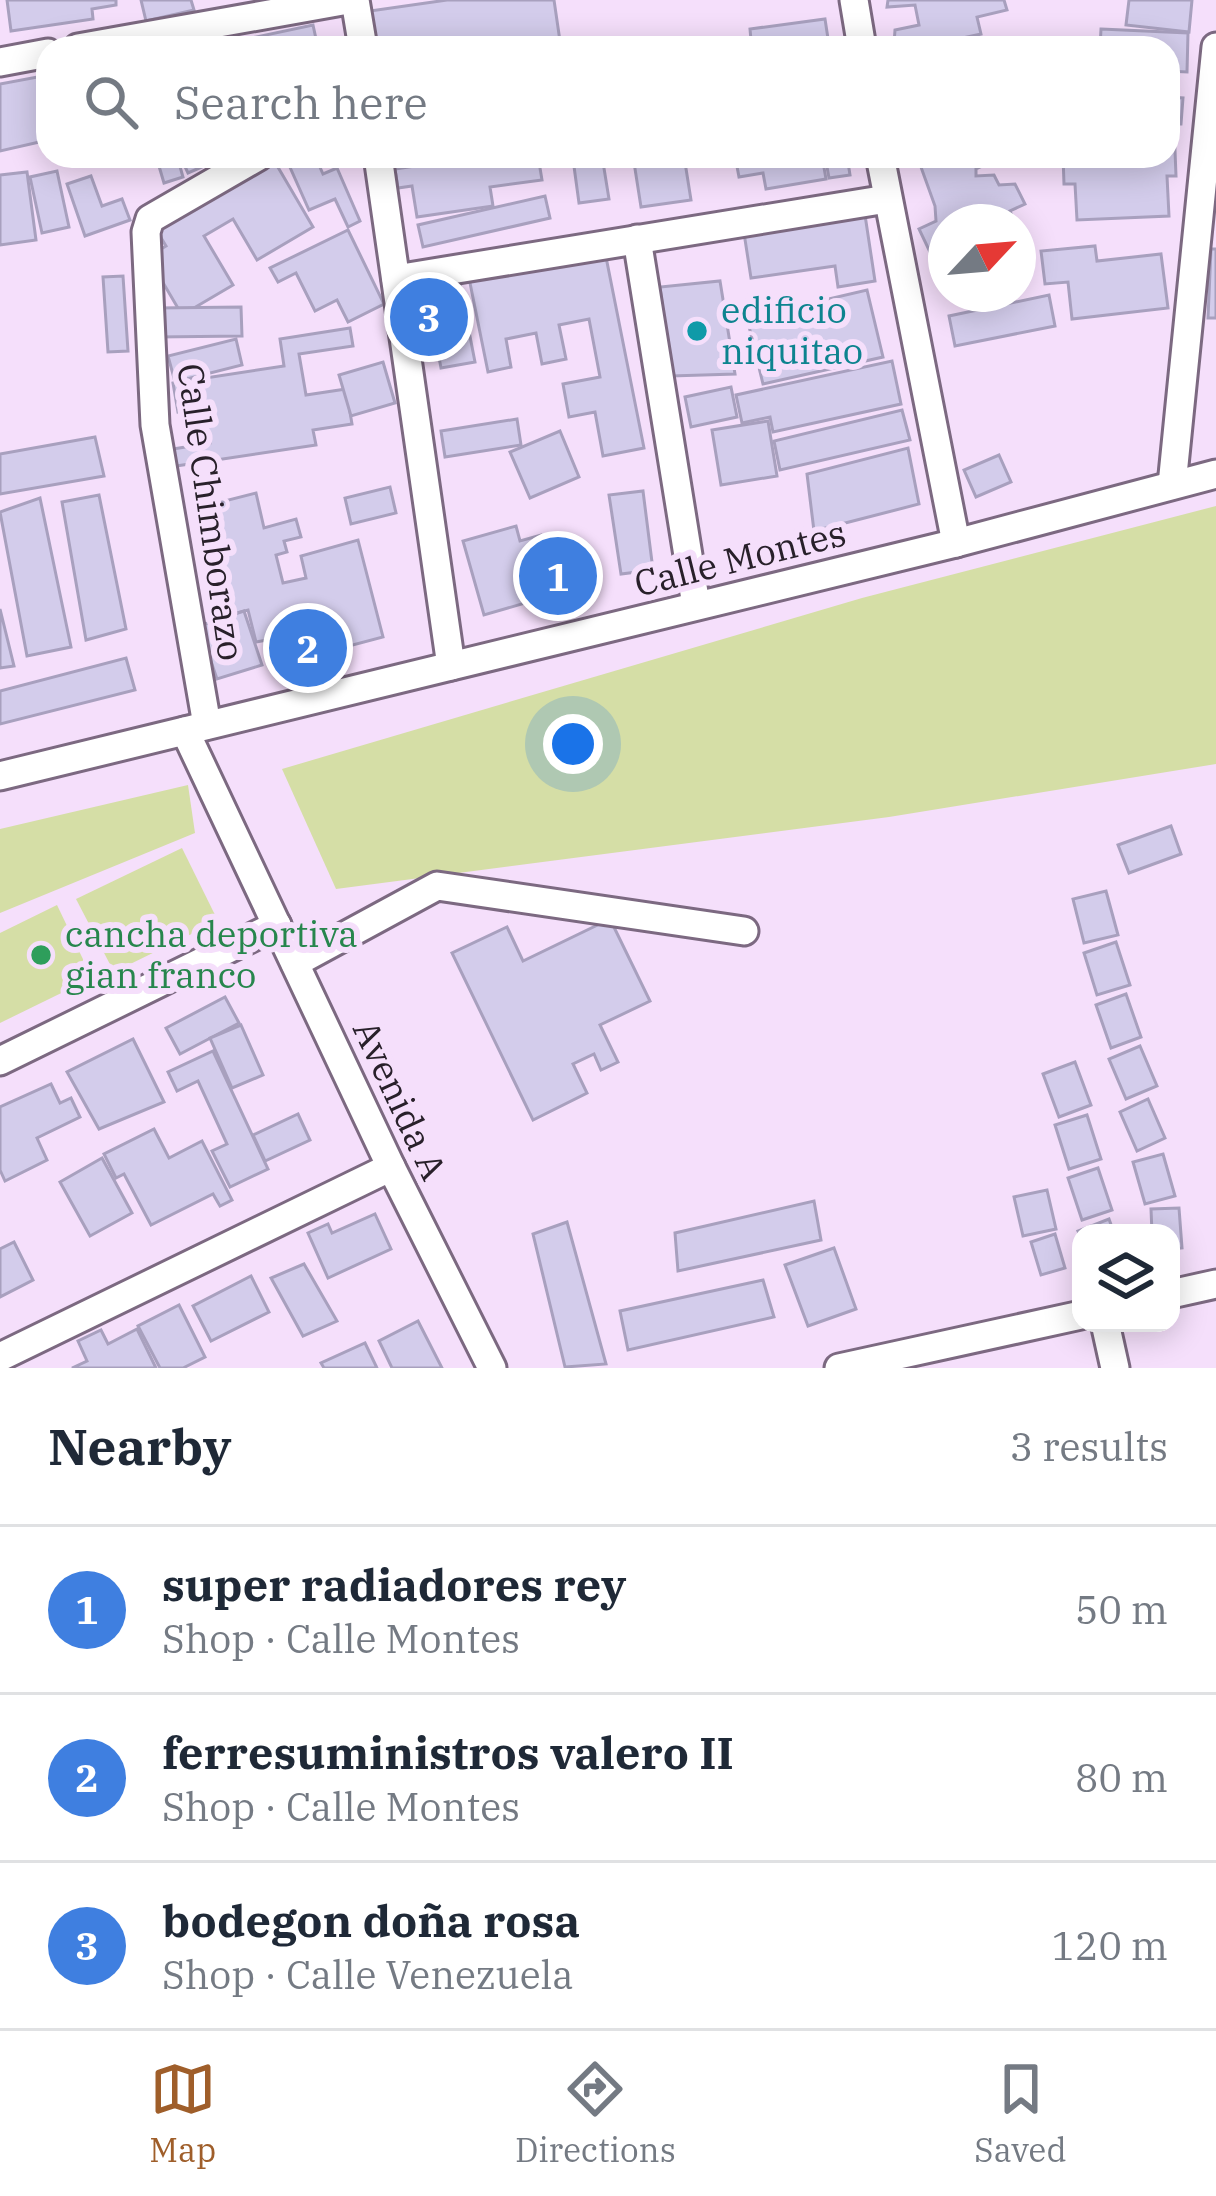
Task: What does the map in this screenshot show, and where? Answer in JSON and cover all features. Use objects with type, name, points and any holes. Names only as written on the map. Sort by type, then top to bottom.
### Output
[{"type":"street","points":[[146,36],[351,0],[360,36]]},
{"type":"street","points":[[854,0],[860,36]]},
{"type":"street","points":[[1172,485],[1216,47]]},
{"type":"street","points":[[0,62],[36,55]]},
{"type":"street","name":"Calle Chimborazo","points":[[196,728],[155,424],[146,232],[150,219],[238,168]]},
{"type":"street","points":[[380,168],[452,666]]},
{"type":"street","points":[[882,168],[956,543]]},
{"type":"street","points":[[396,280],[887,199]]},
{"type":"street","points":[[637,239],[695,605]]},
{"type":"street","name":"Calle Montes","points":[[0,776],[956,543],[1216,474]]},
{"type":"street","name":"Avenida A","points":[[196,728],[277,925],[492,1368]]},
{"type":"street","points":[[295,963],[437,886],[744,931]]},
{"type":"street","points":[[0,1061],[277,925]]},
{"type":"street","points":[[0,1357],[391,1167]]},
{"type":"street","points":[[1180,1292],[1216,1284]]},
{"type":"street","points":[[839,1368],[1072,1317]]},
{"type":"street","points":[[1107,1332],[1115,1368]]},
{"type":"green space","points":[[1216,506],[1216,764],[889,817],[336,889],[282,769],[862,598]]},
{"type":"green space","points":[[188,785],[195,833],[0,913],[0,829]]},
{"type":"green space","points":[[182,848],[218,921],[114,972],[76,899]]},
{"type":"green space","name":"cancha deportiva gian franco","points":[[57,905],[92,978],[0,1023],[0,933]]},
{"type":"building","points":[[7,0],[116,0],[116,5],[92,9],[93,19],[11,31]]},
{"type":"building","points":[[141,0],[191,0],[194,10],[146,21]]},
{"type":"building","points":[[447,0],[554,0],[559,36],[366,36],[363,12]]},
{"type":"building","points":[[888,0],[1004,0],[1007,10],[977,17],[981,34],[895,36],[895,30],[919,25],[915,5],[887,7]]},
{"type":"building","points":[[1129,0],[1192,0],[1189,32],[1126,25]]},
{"type":"building","points":[[825,19],[828,36],[751,36],[750,29]]},
{"type":"building","points":[[313,25],[315,36],[261,36]]},
{"type":"building","points":[[1101,29],[1188,33],[1187,72],[1180,72],[1180,36],[1101,36]]},
{"type":"building","points":[[36,77],[36,143],[0,151],[0,84]]},
{"type":"building","points":[[160,168],[180,168],[183,177],[164,183]]},
{"type":"building","points":[[253,168],[278,168],[313,227],[257,260],[233,219],[204,236],[233,285],[182,315],[148,257],[166,246],[154,226]]},
{"type":"building","points":[[290,168],[320,168],[323,174],[337,168],[360,221],[348,227],[335,199],[309,210]]},
{"type":"building","points":[[540,168],[542,180],[490,187],[493,206],[417,217],[412,186],[398,188],[395,169]]},
{"type":"building","points":[[574,168],[604,168],[609,199],[579,203]]},
{"type":"building","points":[[635,168],[686,168],[691,200],[641,207]]},
{"type":"building","points":[[737,168],[824,168],[826,179],[766,189],[763,173],[739,177]]},
{"type":"building","points":[[827,168],[849,168],[850,175],[829,178]]},
{"type":"building","points":[[921,168],[978,168],[976,176],[994,175],[999,185],[1015,184],[1025,204],[934,204]]},
{"type":"building","points":[[1063,168],[1176,168],[1176,176],[1167,176],[1169,216],[1077,220],[1075,184],[1064,184]]},
{"type":"building","points":[[57,171],[69,227],[42,233],[30,177]]},
{"type":"building","points":[[27,172],[36,240],[0,245],[0,175]]},
{"type":"building","points":[[91,176],[102,206],[122,199],[130,220],[85,236],[67,184]]},
{"type":"building","points":[[545,196],[550,218],[423,247],[418,225]]},
{"type":"building","points":[[865,215],[875,281],[838,287],[835,266],[751,278],[744,233]]},
{"type":"building","points":[[928,225],[928,248],[919,229]]},
{"type":"building","points":[[348,230],[384,304],[348,322],[337,300],[315,311],[296,273],[278,282],[270,268]]},
{"type":"building","points":[[1095,246],[1097,261],[1161,254],[1168,308],[1072,319],[1068,282],[1045,284],[1041,251]]},
{"type":"building","points":[[1211,249],[1216,249],[1216,318],[1208,318]]},
{"type":"building","points":[[605,252],[644,448],[603,456],[595,412],[569,417],[563,384],[600,377],[589,319],[559,325],[566,359],[542,364],[536,333],[506,339],[511,367],[488,372],[469,278]]},
{"type":"building","points":[[123,276],[128,351],[108,352],[103,277]]},
{"type":"building","points":[[459,280],[475,362],[441,368],[426,288]]},
{"type":"building","name":"edificio niquitao","points":[[720,281],[735,374],[671,376],[660,287]]},
{"type":"building","points":[[867,290],[883,357],[763,384],[747,318]]},
{"type":"building","points":[[1049,295],[1055,326],[955,346],[949,316],[1036,312],[1036,298]]},
{"type":"building","points":[[241,307],[242,336],[157,337],[157,308]]},
{"type":"building","points":[[350,328],[353,346],[299,354],[306,395],[346,389],[352,424],[313,430],[316,445],[176,466],[173,449],[210,443],[204,408],[178,412],[173,383],[284,366],[280,339]]},
{"type":"building","points":[[236,339],[242,365],[175,382],[168,356]]},
{"type":"building","points":[[892,361],[901,404],[773,432],[770,417],[742,423],[736,395]]},
{"type":"building","points":[[383,362],[395,403],[351,416],[339,375]]},
{"type":"building","points":[[731,387],[737,417],[691,427],[685,397]]},
{"type":"building","points":[[902,410],[910,440],[780,470],[774,441]]},
{"type":"building","points":[[517,419],[521,445],[445,457],[441,431]]},
{"type":"building","points":[[768,421],[777,476],[721,485],[712,430]]},
{"type":"building","points":[[560,431],[579,477],[530,498],[510,452]]},
{"type":"building","points":[[95,437],[104,476],[0,494],[0,454]]},
{"type":"building","points":[[908,448],[919,504],[814,531],[807,474]]},
{"type":"building","points":[[999,455],[1011,482],[976,497],[964,470]]},
{"type":"building","points":[[390,487],[396,513],[351,524],[345,498]]},
{"type":"building","points":[[643,491],[653,570],[621,574],[609,495]]},
{"type":"building","points":[[256,493],[264,528],[296,519],[301,537],[284,541],[287,552],[276,555],[283,583],[306,578],[301,556],[358,540],[383,637],[300,659],[297,652],[272,658],[267,640],[256,642],[248,610],[229,615],[197,508]]},
{"type":"building","points":[[99,495],[126,629],[86,640],[62,502]]},
{"type":"building","points":[[40,498],[71,647],[27,656],[0,512]]},
{"type":"building","points":[[516,526],[520,541],[541,535],[549,563],[564,559],[573,589],[484,615],[463,541]]},
{"type":"building","points":[[0,609],[14,666],[0,668]]},
{"type":"building","points":[[244,611],[262,665],[217,679],[199,626]]},
{"type":"building","points":[[126,658],[135,690],[0,724],[0,691]]},
{"type":"building","points":[[1171,826],[1181,854],[1129,873],[1118,845]]},
{"type":"building","points":[[1106,891],[1118,935],[1084,943],[1073,899]]},
{"type":"building","points":[[610,919],[650,1001],[600,1025],[618,1062],[601,1070],[594,1054],[573,1064],[587,1093],[533,1120],[452,953],[507,927],[523,961]]},
{"type":"building","points":[[1116,942],[1130,985],[1097,995],[1084,953]]},
{"type":"building","points":[[1126,994],[1141,1037],[1111,1048],[1096,1005]]},
{"type":"building","points":[[225,997],[239,1023],[180,1054],[166,1028]]},
{"type":"building","points":[[241,1025],[263,1075],[232,1088],[210,1038]]},
{"type":"building","points":[[133,1039],[164,1102],[99,1129],[67,1072]]},
{"type":"building","points":[[1140,1046],[1157,1086],[1126,1099],[1109,1059]]},
{"type":"building","points":[[213,1051],[268,1169],[230,1187],[212,1151],[227,1144],[198,1081],[177,1091],[168,1072]]},
{"type":"building","points":[[1075,1062],[1091,1105],[1059,1117],[1043,1074]]},
{"type":"building","points":[[51,1084],[60,1103],[71,1098],[80,1117],[37,1138],[47,1160],[5,1181],[0,1170],[0,1107]]},
{"type":"building","points":[[1148,1099],[1165,1138],[1137,1151],[1120,1112]]},
{"type":"building","points":[[298,1114],[310,1140],[265,1161],[253,1135]]},
{"type":"building","points":[[1087,1115],[1101,1159],[1069,1169],[1055,1125]]},
{"type":"building","points":[[154,1129],[169,1158],[202,1141],[232,1200],[220,1206],[213,1194],[151,1225],[124,1174],[116,1178],[104,1154]]},
{"type":"building","points":[[1163,1154],[1175,1196],[1145,1204],[1133,1162]]},
{"type":"building","points":[[102,1158],[132,1213],[90,1236],[60,1182]]},
{"type":"building","points":[[1098,1168],[1112,1210],[1082,1220],[1068,1178]]},
{"type":"building","points":[[1047,1190],[1056,1229],[1023,1236],[1014,1197]]},
{"type":"building","points":[[814,1201],[821,1240],[678,1271],[675,1233]]},
{"type":"building","points":[[1179,1208],[1182,1248],[1180,1224],[1152,1224],[1151,1209]]},
{"type":"building","points":[[375,1214],[391,1249],[328,1278],[308,1233],[328,1224],[332,1233]]},
{"type":"building","points":[[567,1222],[606,1364],[565,1367],[533,1234]]},
{"type":"building","points":[[1055,1234],[1065,1268],[1041,1275],[1031,1242]]},
{"type":"building","points":[[14,1242],[33,1280],[0,1297],[0,1249]]},
{"type":"building","points":[[834,1248],[856,1309],[808,1326],[785,1265]]},
{"type":"building","points":[[304,1264],[337,1321],[303,1336],[271,1278]]},
{"type":"building","points":[[251,1276],[269,1312],[211,1341],[193,1306]]},
{"type":"building","points":[[763,1280],[774,1317],[628,1350],[620,1311]]},
{"type":"building","points":[[179,1305],[205,1357],[183,1368],[160,1368],[138,1326]]},
{"type":"building","points":[[418,1321],[442,1368],[392,1368],[379,1341]]},
{"type":"building","points":[[137,1329],[156,1368],[72,1368],[87,1361],[78,1341],[101,1330],[108,1344]]},
{"type":"building","points":[[365,1343],[377,1368],[324,1368],[321,1363]]},
{"type":"place","name":"bodegon doña rosa","points":[[429,317]]},
{"type":"place","name":"edificio niquitao","points":[[697,331]]},
{"type":"place","name":"super radiadores rey","points":[[558,576]]},
{"type":"place","name":"ferresuministros valero II","points":[[308,648]]},
{"type":"place","name":"cancha deportiva gian franco","points":[[41,955]]}]
